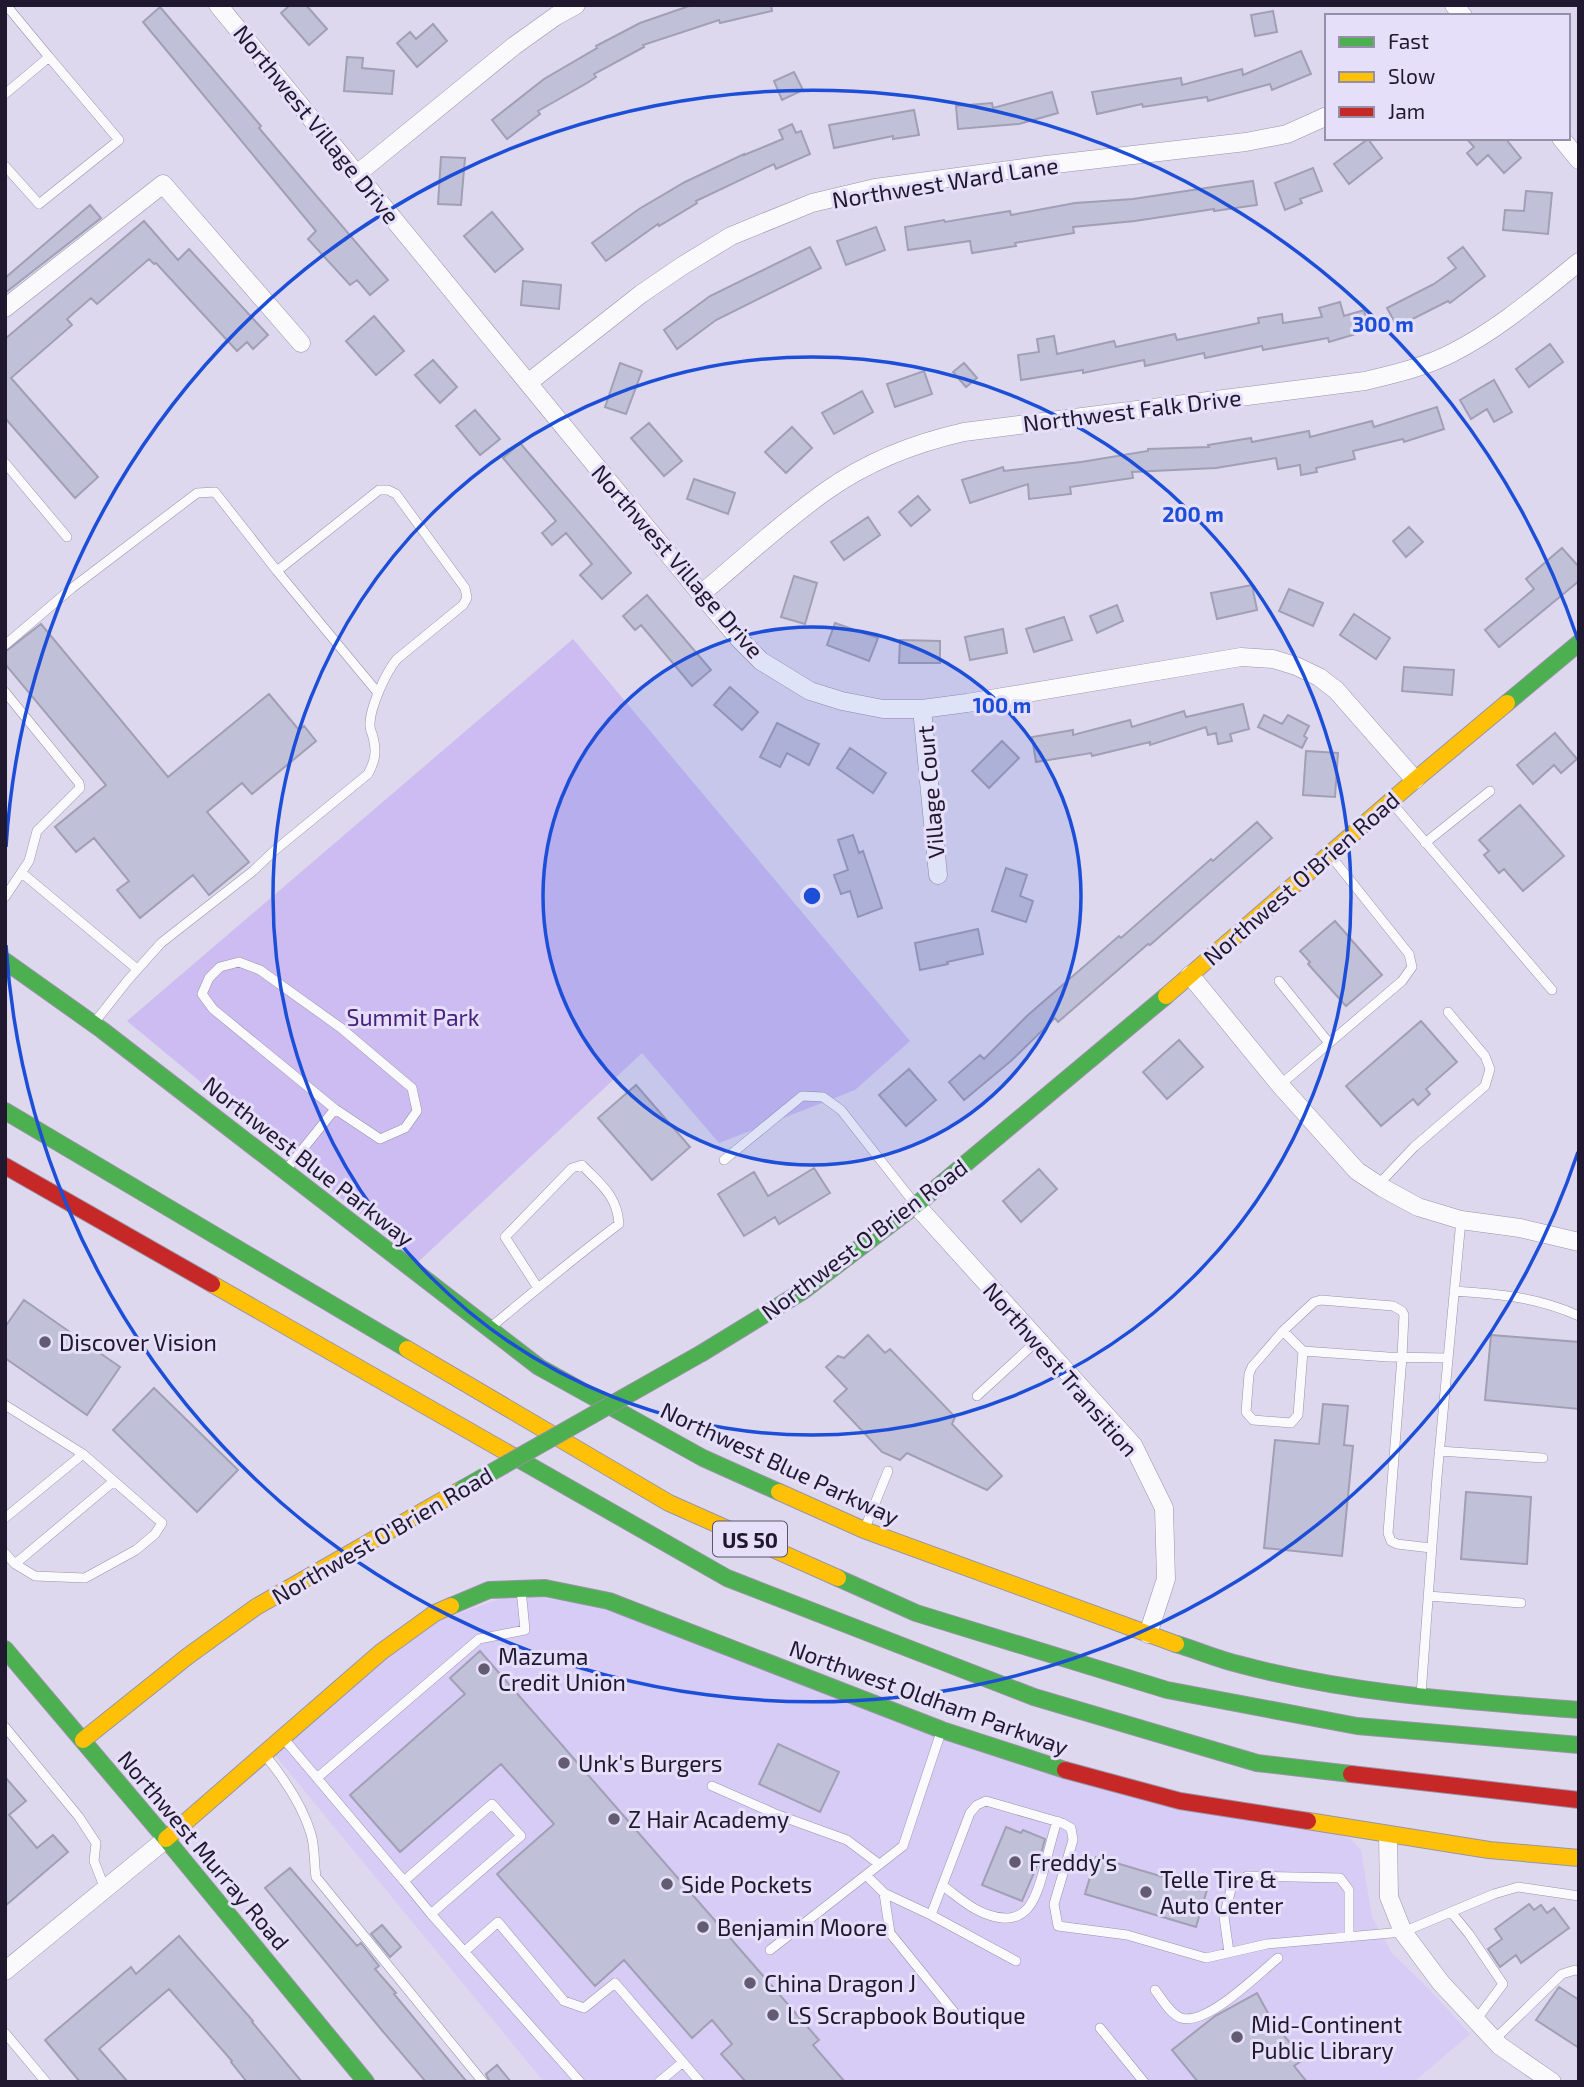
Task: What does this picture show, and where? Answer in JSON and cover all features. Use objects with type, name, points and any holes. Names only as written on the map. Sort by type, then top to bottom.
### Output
[{"type":"main road","name":"Northwest O'Brien Road","points":[[83,1740],[188,1656],[256,1607],[702,1353],[803,1291],[916,1205],[1579,643]]},
{"type":"main road","name":"Northwest Blue Parkway","points":[[5,961],[93,1024],[539,1367],[703,1458],[864,1530],[1237,1664],[1340,1686],[1421,1697],[1579,1710]]},
{"type":"main road","name":"US 50","points":[[5,1111],[669,1503],[916,1613],[1167,1690],[1357,1726],[1579,1745]]},
{"type":"main road","name":"US 50","points":[[5,1166],[727,1578],[1034,1698],[1257,1763],[1579,1800]]},
{"type":"main road","name":"Northwest Oldham Parkway","points":[[521,1589],[545,1588],[609,1601],[942,1730],[1043,1764],[1180,1801],[1489,1850],[1579,1858]]},
{"type":"main road","points":[[166,1839],[381,1652],[435,1613],[489,1590],[521,1589]]},
{"type":"main road","name":"Northwest Murray Road","points":[[5,1649],[366,2082]]},
{"type":"street","name":"Northwest Village Drive","points":[[218,5],[701,594],[761,661],[810,691],[842,701],[883,709],[922,709],[1241,657],[1273,659],[1319,677],[1336,690],[1415,780]]},
{"type":"street","points":[[357,174],[514,46],[553,10],[576,5]]},
{"type":"street","name":"Northwest Ward Lane","points":[[528,383],[630,302],[682,266],[732,236],[812,203],[875,188],[1247,142],[1287,134],[1325,117]]},
{"type":"street","points":[[1563,140],[1579,160]]},
{"type":"street","points":[[5,308],[163,184],[301,343]]},
{"type":"street","name":"Northwest Falk Drive","points":[[701,594],[828,490],[887,457],[930,440],[964,432],[1365,381],[1412,370],[1450,354],[1484,335],[1520,311],[1579,262]]},
{"type":"street","name":"Village Court","points":[[922,709],[938,875]]},
{"type":"street","points":[[1190,975],[1280,1085],[1350,1164],[1378,1185],[1418,1208],[1461,1220],[1520,1228],[1579,1242]]},
{"type":"street","name":"Northwest Transition","points":[[916,1205],[1133,1446],[1164,1508],[1166,1579],[1148,1634]]},
{"type":"street","points":[[1388,1835],[1389,1897],[1403,1932],[1441,1983],[1494,2040],[1522,2063],[1552,2082]]},
{"type":"street","points":[[5,1971],[166,1839]]},
{"type":"lane","points":[[5,166],[38,204],[119,140],[6,5]]},
{"type":"lane","points":[[5,93],[49,57]]},
{"type":"lane","points":[[5,463],[67,537]]},
{"type":"lane","points":[[93,1024],[161,943],[253,871],[368,774],[375,761],[376,749],[370,725],[378,693],[388,670],[397,659],[463,605],[467,597],[465,588],[397,494],[388,490],[379,490],[277,571]]},
{"type":"lane","points":[[5,645],[72,588],[197,493],[215,492],[378,693]]},
{"type":"lane","points":[[5,692],[79,783],[80,788],[37,831],[29,861],[5,897]]},
{"type":"lane","points":[[1425,843],[1490,791]]},
{"type":"lane","points":[[1391,802],[1552,989]]},
{"type":"lane","points":[[1280,1085],[1402,981],[1412,967],[1409,954],[1330,854]]},
{"type":"lane","points":[[22,873],[138,969]]},
{"type":"lane","points":[[239,962],[260,970],[331,1021],[412,1088],[417,1111],[405,1128],[380,1139],[335,1109],[213,1009],[202,994],[209,978],[220,967],[239,962]]},
{"type":"lane","points":[[1279,981],[1329,1043]]},
{"type":"lane","points":[[1378,1185],[1414,1147],[1485,1086],[1490,1069],[1485,1056],[1448,1012]]},
{"type":"lane","points":[[724,1160],[802,1096],[823,1097],[841,1110],[916,1205]]},
{"type":"lane","points":[[285,1171],[335,1109]]},
{"type":"lane","points":[[489,1328],[619,1224],[618,1208],[611,1195],[582,1165],[572,1168],[505,1237],[538,1288]]},
{"type":"lane","points":[[1421,1697],[1439,1451],[1461,1220]]},
{"type":"lane","points":[[1454,1291],[1524,1297],[1558,1306],[1579,1316]]},
{"type":"lane","points":[[1303,1351],[1295,1420],[1291,1423],[1253,1420],[1246,1412],[1252,1367],[1283,1331],[1318,1300],[1393,1306],[1402,1311],[1402,1357],[1388,1533],[1391,1541],[1397,1544],[1431,1548]]},
{"type":"lane","points":[[1283,1331],[1303,1351],[1448,1358]]},
{"type":"lane","points":[[977,1396],[1038,1340]]},
{"type":"lane","points":[[5,1405],[83,1454],[162,1522],[155,1534],[136,1550],[85,1578],[35,1576],[15,1564],[5,1553]]},
{"type":"lane","points":[[1439,1451],[1543,1458]]},
{"type":"lane","points":[[5,1518],[83,1454]]},
{"type":"lane","points":[[864,1530],[888,1471]]},
{"type":"lane","points":[[15,1564],[114,1481]]},
{"type":"lane","points":[[317,1778],[479,1639],[525,1630],[521,1589]]},
{"type":"lane","points":[[1428,1595],[1521,1603]]},
{"type":"lane","points":[[5,1727],[79,1816],[96,1843],[94,1861],[105,1889]]},
{"type":"lane","points":[[770,1950],[903,1846],[942,1730]]},
{"type":"lane","points":[[282,1738],[431,1914],[580,2082]]},
{"type":"lane","points":[[264,1754],[280,1772],[312,1836],[316,1877],[483,2082]]},
{"type":"lane","points":[[712,1786],[778,1815],[846,1840],[879,1864]]},
{"type":"lane","points":[[930,1915],[970,1814],[977,1805],[986,1801],[1057,1821],[1071,1828],[1073,1840],[1054,1903],[1058,1926],[1127,1935],[1206,1958],[1267,1944],[1403,1932],[1494,1894],[1518,1888],[1579,1896]]},
{"type":"lane","points":[[404,1881],[492,1804],[521,1836],[431,1914]]},
{"type":"lane","points":[[943,1886],[964,1902],[989,1915],[1013,1919],[1027,1910],[1037,1895],[1057,1821]]},
{"type":"lane","points":[[866,1875],[884,1893],[1016,1961]]},
{"type":"lane","points":[[1229,1952],[1224,1917],[1232,1885],[1247,1876],[1340,1878],[1349,1890],[1349,1937]]},
{"type":"lane","points":[[884,1893],[890,1933],[954,2012]]},
{"type":"lane","points":[[1451,1912],[1503,1984],[1476,2020]]},
{"type":"lane","points":[[465,1951],[498,1922],[564,2001],[584,2008],[615,1983],[700,2082]]},
{"type":"lane","points":[[1155,1990],[1174,2015],[1184,2019],[1198,2017],[1217,2008],[1278,1958]]},
{"type":"lane","points":[[1494,2040],[1562,1974],[1579,1971]]},
{"type":"lane","points":[[1100,2028],[1144,2082]]},
{"type":"lane","points":[[5,2033],[46,2082]]},
{"type":"lane","points":[[659,2082],[683,2062]]},
{"type":"shaded area","points":[[513,1594],[599,1606],[994,1752],[1350,1838],[1361,1850],[1372,1917],[1392,1953],[1470,2034],[1414,2082],[544,2082],[270,1749],[417,1629]]},
{"type":"green space","name":"Summit Park","points":[[573,639],[910,1041],[855,1090],[719,1143],[642,1053],[418,1262],[127,1021]]},
{"type":"building","points":[[290,5],[306,5],[327,29],[309,45],[281,13]]},
{"type":"building","points":[[692,5],[771,5],[772,11],[720,23],[719,20],[643,45],[644,47],[594,74],[596,77],[587,83],[538,111],[540,114],[507,139],[492,120],[544,79],[597,48],[596,46],[640,23]]},
{"type":"building","points":[[160,7],[388,280],[370,295],[357,280],[350,285],[308,239],[316,231],[143,22]]},
{"type":"building","points":[[1273,11],[1277,32],[1255,36],[1251,15]]},
{"type":"building","points":[[433,24],[447,41],[417,67],[397,43],[410,32],[416,39]]},
{"type":"building","points":[[1301,51],[1311,74],[1272,90],[1270,84],[1208,101],[1207,97],[1143,107],[1142,104],[1097,114],[1092,92],[1181,78],[1182,85],[1242,69],[1243,75]]},
{"type":"building","points":[[347,57],[363,58],[362,68],[394,71],[392,94],[344,91]]},
{"type":"building","points":[[794,72],[803,90],[782,100],[774,81]]},
{"type":"building","points":[[1052,92],[1058,113],[1019,124],[958,129],[956,106],[992,103],[993,108]]},
{"type":"building","points":[[914,110],[919,135],[893,139],[893,136],[834,148],[829,125]]},
{"type":"building","points":[[792,124],[796,133],[801,131],[810,154],[776,169],[774,164],[696,201],[697,203],[659,226],[658,224],[606,261],[592,243],[639,209],[685,182],[783,139],[779,130]]},
{"type":"building","points":[[1367,140],[1382,158],[1349,184],[1334,164]]},
{"type":"building","points":[[1468,140],[1507,140],[1521,158],[1504,173],[1488,155],[1477,165],[1467,153],[1474,147]]},
{"type":"building","points":[[441,157],[465,158],[461,205],[438,204]]},
{"type":"building","points":[[1313,168],[1322,191],[1300,199],[1302,203],[1285,210],[1275,183]]},
{"type":"building","points":[[1253,181],[1257,205],[1073,227],[1074,233],[972,253],[970,241],[908,250],[905,227],[1010,211],[1011,215],[1075,203],[1133,199]]},
{"type":"building","points":[[1526,191],[1552,193],[1548,234],[1503,230],[1505,210],[1524,211]]},
{"type":"building","points":[[90,205],[101,218],[5,293],[5,278]]},
{"type":"building","points":[[492,212],[523,249],[495,272],[464,236]]},
{"type":"building","points":[[144,221],[178,260],[189,249],[268,335],[253,349],[247,342],[237,351],[156,263],[149,259],[97,304],[91,298],[67,319],[72,325],[11,378],[98,477],[75,498],[5,418],[5,339]]},
{"type":"building","points":[[876,227],[885,250],[846,265],[837,241]]},
{"type":"building","points":[[810,247],[821,268],[716,320],[677,349],[664,330],[710,296]]},
{"type":"building","points":[[1463,247],[1485,276],[1450,303],[1448,301],[1397,327],[1387,308],[1434,284],[1456,268],[1448,258]]},
{"type":"building","points":[[523,281],[561,285],[559,309],[521,305]]},
{"type":"building","points":[[1340,302],[1344,316],[1364,310],[1369,330],[1329,342],[1328,338],[1263,350],[1262,346],[1205,358],[1204,353],[1145,366],[1144,360],[1083,373],[1083,370],[1021,380],[1018,355],[1039,352],[1037,339],[1054,336],[1057,354],[1114,341],[1116,347],[1175,334],[1177,340],[1259,323],[1258,318],[1282,314],[1283,323],[1322,317],[1319,308]]},
{"type":"building","points":[[374,316],[404,351],[376,375],[346,341]]},
{"type":"building","points":[[1550,344],[1563,362],[1529,387],[1516,369]]},
{"type":"building","points":[[433,360],[457,387],[440,403],[415,375]]},
{"type":"building","points":[[620,363],[642,371],[626,414],[605,407]]},
{"type":"building","points":[[964,363],[977,378],[966,387],[953,372]]},
{"type":"building","points":[[924,371],[932,394],[895,407],[887,384]]},
{"type":"building","points":[[1494,380],[1512,412],[1494,422],[1487,409],[1471,419],[1460,400]]},
{"type":"building","points":[[862,391],[873,412],[834,434],[822,413]]},
{"type":"building","points":[[1437,407],[1444,429],[1404,442],[1403,439],[1353,451],[1355,459],[1316,468],[1317,472],[1301,475],[1300,465],[1278,469],[1276,458],[1216,468],[1132,472],[1133,478],[1070,487],[1071,494],[1029,499],[1028,484],[970,503],[962,480],[1003,467],[1004,471],[1081,462],[1148,449],[1209,447],[1208,445],[1251,438],[1252,442],[1309,431],[1310,437],[1372,421],[1374,427]]},
{"type":"building","points":[[475,410],[500,439],[480,455],[456,426]]},
{"type":"building","points":[[649,423],[682,461],[664,476],[631,438]]},
{"type":"building","points":[[792,427],[812,448],[786,473],[765,452]]},
{"type":"building","points":[[520,443],[631,573],[602,599],[580,575],[592,564],[566,533],[552,545],[542,533],[556,521],[503,458]]},
{"type":"building","points":[[694,479],[735,493],[728,514],[687,499]]},
{"type":"building","points":[[918,496],[930,510],[911,526],[899,512]]},
{"type":"building","points":[[868,517],[880,535],[844,560],[831,542]]},
{"type":"building","points":[[1409,527],[1423,542],[1406,557],[1393,541]]},
{"type":"building","points":[[1562,548],[1579,567],[1579,581],[1499,647],[1485,630],[1534,589],[1526,579]]},
{"type":"building","points":[[794,576],[817,583],[805,624],[781,617]]},
{"type":"building","points":[[1252,585],[1257,610],[1217,619],[1211,593]]},
{"type":"building","points":[[1289,589],[1323,603],[1313,626],[1279,611]]},
{"type":"building","points":[[647,595],[711,670],[692,686],[641,625],[635,630],[623,616]]},
{"type":"building","points":[[1117,605],[1123,621],[1097,633],[1090,616]]},
{"type":"building","points":[[1354,614],[1390,638],[1376,659],[1340,635]]},
{"type":"building","points":[[1064,617],[1072,640],[1034,652],[1026,629]]},
{"type":"building","points":[[835,623],[878,638],[869,661],[827,645]]},
{"type":"building","points":[[41,624],[168,777],[269,694],[299,730],[304,726],[316,741],[252,794],[242,783],[207,812],[249,862],[209,895],[193,875],[140,918],[117,890],[129,881],[94,838],[76,852],[55,827],[106,785],[5,664],[5,652]]},
{"type":"building","points":[[1003,629],[1007,653],[970,660],[965,637]]},
{"type":"building","points":[[900,640],[940,641],[940,663],[899,663]]},
{"type":"building","points":[[1404,667],[1454,670],[1452,695],[1402,691]]},
{"type":"building","points":[[730,687],[758,712],[742,730],[714,705]]},
{"type":"building","points":[[1243,704],[1249,729],[1230,734],[1232,741],[1218,744],[1216,733],[1208,735],[1206,727],[1150,745],[1150,742],[1092,756],[1091,753],[1036,762],[1032,737],[1073,730],[1073,735],[1130,720],[1132,727],[1184,711],[1186,717]]},
{"type":"building","points":[[1264,715],[1282,724],[1288,715],[1309,726],[1302,748],[1258,727]]},
{"type":"building","points":[[777,723],[819,744],[809,765],[787,753],[780,767],[760,757]]},
{"type":"building","points":[[1555,733],[1577,759],[1561,773],[1554,765],[1533,784],[1517,765]]},
{"type":"building","points":[[1002,741],[1019,758],[989,788],[972,771]]},
{"type":"building","points":[[850,748],[886,773],[873,793],[837,768]]},
{"type":"building","points":[[1306,751],[1338,753],[1335,797],[1303,795]]},
{"type":"building","points":[[1520,805],[1564,856],[1523,891],[1504,869],[1499,873],[1484,855],[1489,851],[1479,840]]},
{"type":"building","points":[[1257,822],[1272,838],[1058,1022],[1055,1018],[1012,1060],[964,1100],[949,1082],[980,1055],[984,1059],[1028,1015],[1119,936],[1121,938]]},
{"type":"building","points":[[853,835],[859,853],[863,851],[882,908],[858,917],[850,891],[841,894],[834,875],[848,870],[838,840]]},
{"type":"building","points":[[1006,868],[1027,875],[1020,896],[1033,901],[1026,922],[992,911]]},
{"type":"building","points":[[1335,921],[1382,975],[1346,1006],[1308,964],[1310,962],[1300,951]]},
{"type":"building","points":[[978,929],[983,954],[920,970],[915,943]]},
{"type":"building","points":[[1421,1021],[1457,1062],[1426,1089],[1430,1094],[1418,1105],[1413,1099],[1381,1126],[1346,1086]]},
{"type":"building","points":[[1179,1040],[1203,1067],[1167,1099],[1143,1072]]},
{"type":"building","points":[[909,1069],[936,1100],[906,1126],[879,1095]]},
{"type":"building","points":[[636,1085],[690,1147],[652,1180],[598,1118]]},
{"type":"building","points":[[814,1168],[830,1193],[779,1224],[775,1217],[744,1236],[718,1194],[754,1172],[768,1196]]},
{"type":"building","points":[[1039,1169],[1057,1189],[1021,1222],[1003,1201]]},
{"type":"building","name":"Discover Vision","points":[[24,1300],[120,1367],[87,1415],[5,1358],[5,1327]]},
{"type":"building","points":[[868,1335],[885,1353],[890,1349],[955,1417],[952,1424],[1002,1476],[987,1490],[907,1453],[900,1460],[882,1452],[834,1401],[847,1389],[826,1367],[838,1356],[844,1358]]},
{"type":"building","points":[[1491,1335],[1579,1342],[1579,1409],[1485,1400]]},
{"type":"building","points":[[154,1388],[238,1470],[197,1512],[113,1430]]},
{"type":"building","points":[[1323,1404],[1348,1406],[1344,1445],[1353,1446],[1342,1556],[1264,1548],[1275,1440],[1319,1444]]},
{"type":"building","points":[[1466,1492],[1531,1497],[1527,1564],[1461,1559]]},
{"type":"building","points":[[480,1651],[819,2040],[813,2045],[845,2082],[746,2082],[721,2054],[732,2044],[712,2020],[692,2038],[624,1960],[595,1986],[497,1874],[554,1824],[501,1764],[400,1852],[350,1795],[465,1694],[450,1678]]},
{"type":"building","points":[[778,1744],[839,1772],[820,1812],[759,1784]]},
{"type":"building","points":[[5,1777],[26,1801],[9,1815],[37,1848],[53,1835],[68,1852],[5,1906]]},
{"type":"building","name":"Freddy's","points":[[1006,1827],[1021,1833],[1023,1830],[1045,1839],[1022,1901],[982,1885]]},
{"type":"building","name":"Telle Tire & Auto Center","points":[[1096,1857],[1207,1890],[1196,1927],[1085,1894]]},
{"type":"building","points":[[290,1868],[357,1946],[361,1943],[379,1966],[375,1969],[396,1993],[394,1994],[467,2082],[426,2082],[380,2028],[265,1888]]},
{"type":"building","points":[[1529,1904],[1534,1910],[1541,1905],[1547,1913],[1554,1908],[1569,1928],[1521,1963],[1516,1955],[1500,1967],[1488,1949],[1502,1939],[1495,1929]]},
{"type":"building","points":[[382,1925],[401,1947],[390,1957],[371,1934]]},
{"type":"building","points":[[179,1936],[302,2082],[247,2082],[169,1989],[99,2049],[128,2082],[80,2082],[45,2040],[131,1967],[136,1974]]},
{"type":"building","points":[[1559,1987],[1579,2000],[1579,2048],[1536,2020]]},
{"type":"building","name":"Mid-Continent Public Library","points":[[1257,1993],[1274,2024],[1304,2059],[1294,2066],[1307,2082],[1198,2082],[1172,2050],[1215,2016]]},
{"type":"building","points":[[497,2065],[511,2082],[490,2082],[486,2074]]},
{"type":"traffic: fast","points":[[1507,703],[1579,643]]},
{"type":"traffic: fast","points":[[5,961],[102,1030],[539,1367],[703,1458],[779,1492]]},
{"type":"traffic: fast","points":[[702,1353],[803,1291],[916,1205],[1166,996]]},
{"type":"traffic: fast","points":[[5,1111],[407,1349]]},
{"type":"traffic: fast","points":[[462,1489],[702,1353]]},
{"type":"traffic: fast","points":[[513,1456],[727,1578],[1034,1697],[1257,1763],[1351,1774]]},
{"type":"traffic: fast","points":[[838,1578],[916,1613],[1167,1690],[1357,1726],[1579,1745]]},
{"type":"traffic: fast","points":[[451,1606],[489,1590],[545,1588],[609,1601],[942,1730],[1065,1770]]},
{"type":"traffic: fast","points":[[1176,1644],[1230,1662],[1322,1683],[1407,1695],[1579,1710]]},
{"type":"traffic: fast","points":[[5,1649],[366,2082]]},
{"type":"traffic: slow","points":[[1166,996],[1507,703]]},
{"type":"traffic: slow","points":[[212,1284],[513,1456]]},
{"type":"traffic: slow","points":[[407,1349],[669,1503],[838,1578]]},
{"type":"traffic: slow","points":[[83,1740],[188,1656],[256,1607],[462,1489]]},
{"type":"traffic: slow","points":[[779,1492],[864,1530],[1176,1644]]},
{"type":"traffic: slow","points":[[166,1839],[381,1652],[435,1613],[451,1606]]},
{"type":"traffic: slow","points":[[1308,1821],[1489,1850],[1579,1858]]},
{"type":"traffic: jam","points":[[5,1166],[212,1284]]},
{"type":"traffic: jam","points":[[1065,1770],[1180,1801],[1308,1821]]},
{"type":"traffic: jam","points":[[1351,1774],[1579,1800]]},
{"type":"place","name":"Discover Vision","points":[[45,1342]]},
{"type":"place","name":"Mazuma Credit Union","points":[[484,1669]]},
{"type":"place","name":"Unk's Burgers","points":[[564,1763]]},
{"type":"place","name":"Z Hair Academy","points":[[614,1819]]},
{"type":"place","name":"Freddy's","points":[[1015,1862]]},
{"type":"place","name":"Side Pockets","points":[[667,1884]]},
{"type":"place","name":"Telle Tire & Auto Center","points":[[1146,1892]]},
{"type":"place","name":"Benjamin Moore","points":[[703,1927]]},
{"type":"place","name":"China Dragon J","points":[[750,1983]]},
{"type":"place","name":"LS Scrapbook Boutique","points":[[773,2015]]},
{"type":"place","name":"Mid-Continent Public Library","points":[[1237,2037]]}]
